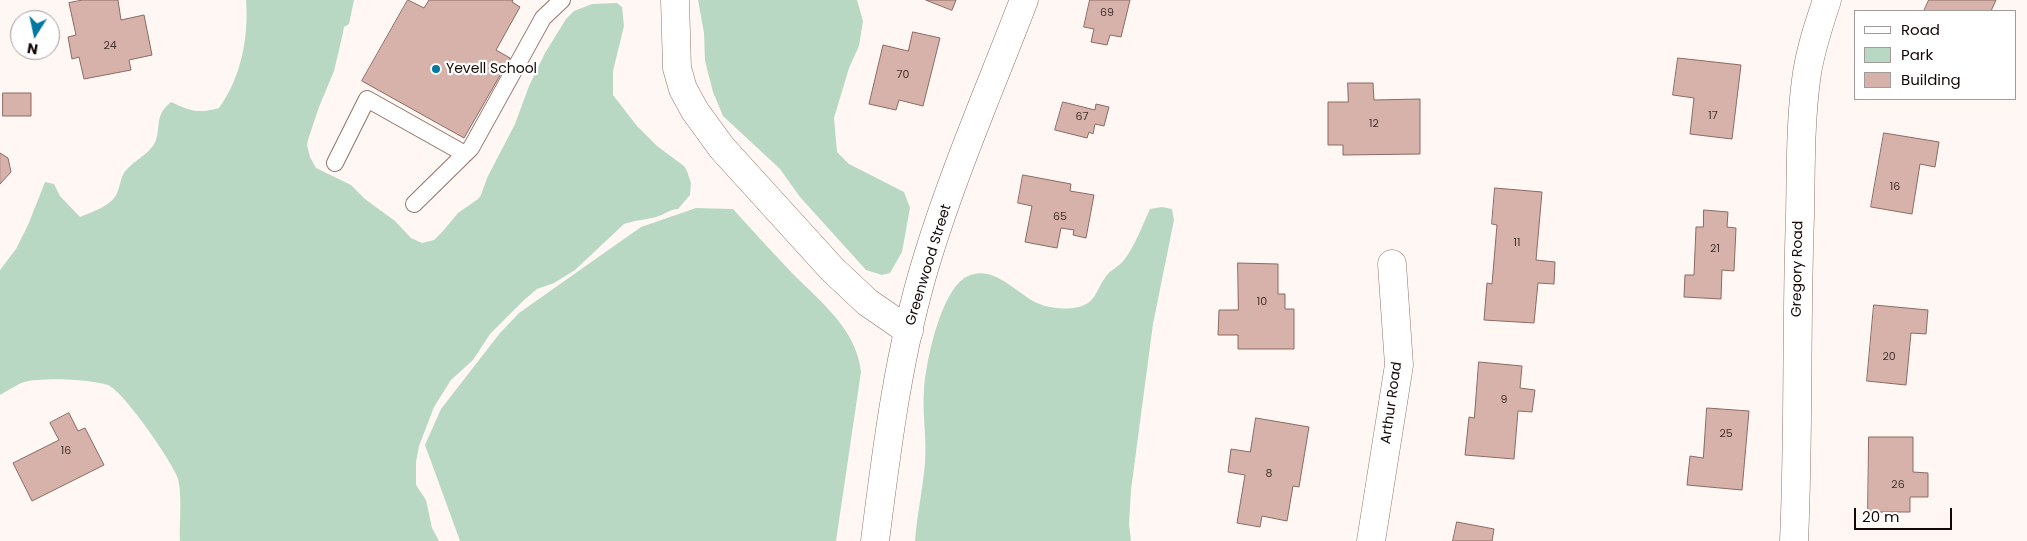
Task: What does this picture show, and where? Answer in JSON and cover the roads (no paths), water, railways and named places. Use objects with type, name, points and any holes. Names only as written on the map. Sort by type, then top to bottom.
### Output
[{"type":"street","points":[[675,0],[677,68],[683,89],[695,111],[722,148],[832,269],[872,306],[909,331]]},
{"type":"street","name":"Greenwood Street","points":[[875,541],[888,446],[909,331],[924,271],[940,221],[1024,0]]},
{"type":"street","name":"Gregory Road","points":[[1794,541],[1797,474],[1797,292],[1804,105],[1817,29],[1827,0]]},
{"type":"street","name":"Arthur Road","points":[[1371,541],[1400,365],[1392,264]]},
{"type":"lane","points":[[414,204],[471,148],[543,18],[562,0]]},
{"type":"lane","points":[[334,163],[367,99],[465,154]]},
{"type":"place","name":"Yevell School","points":[[436,69]]}]
